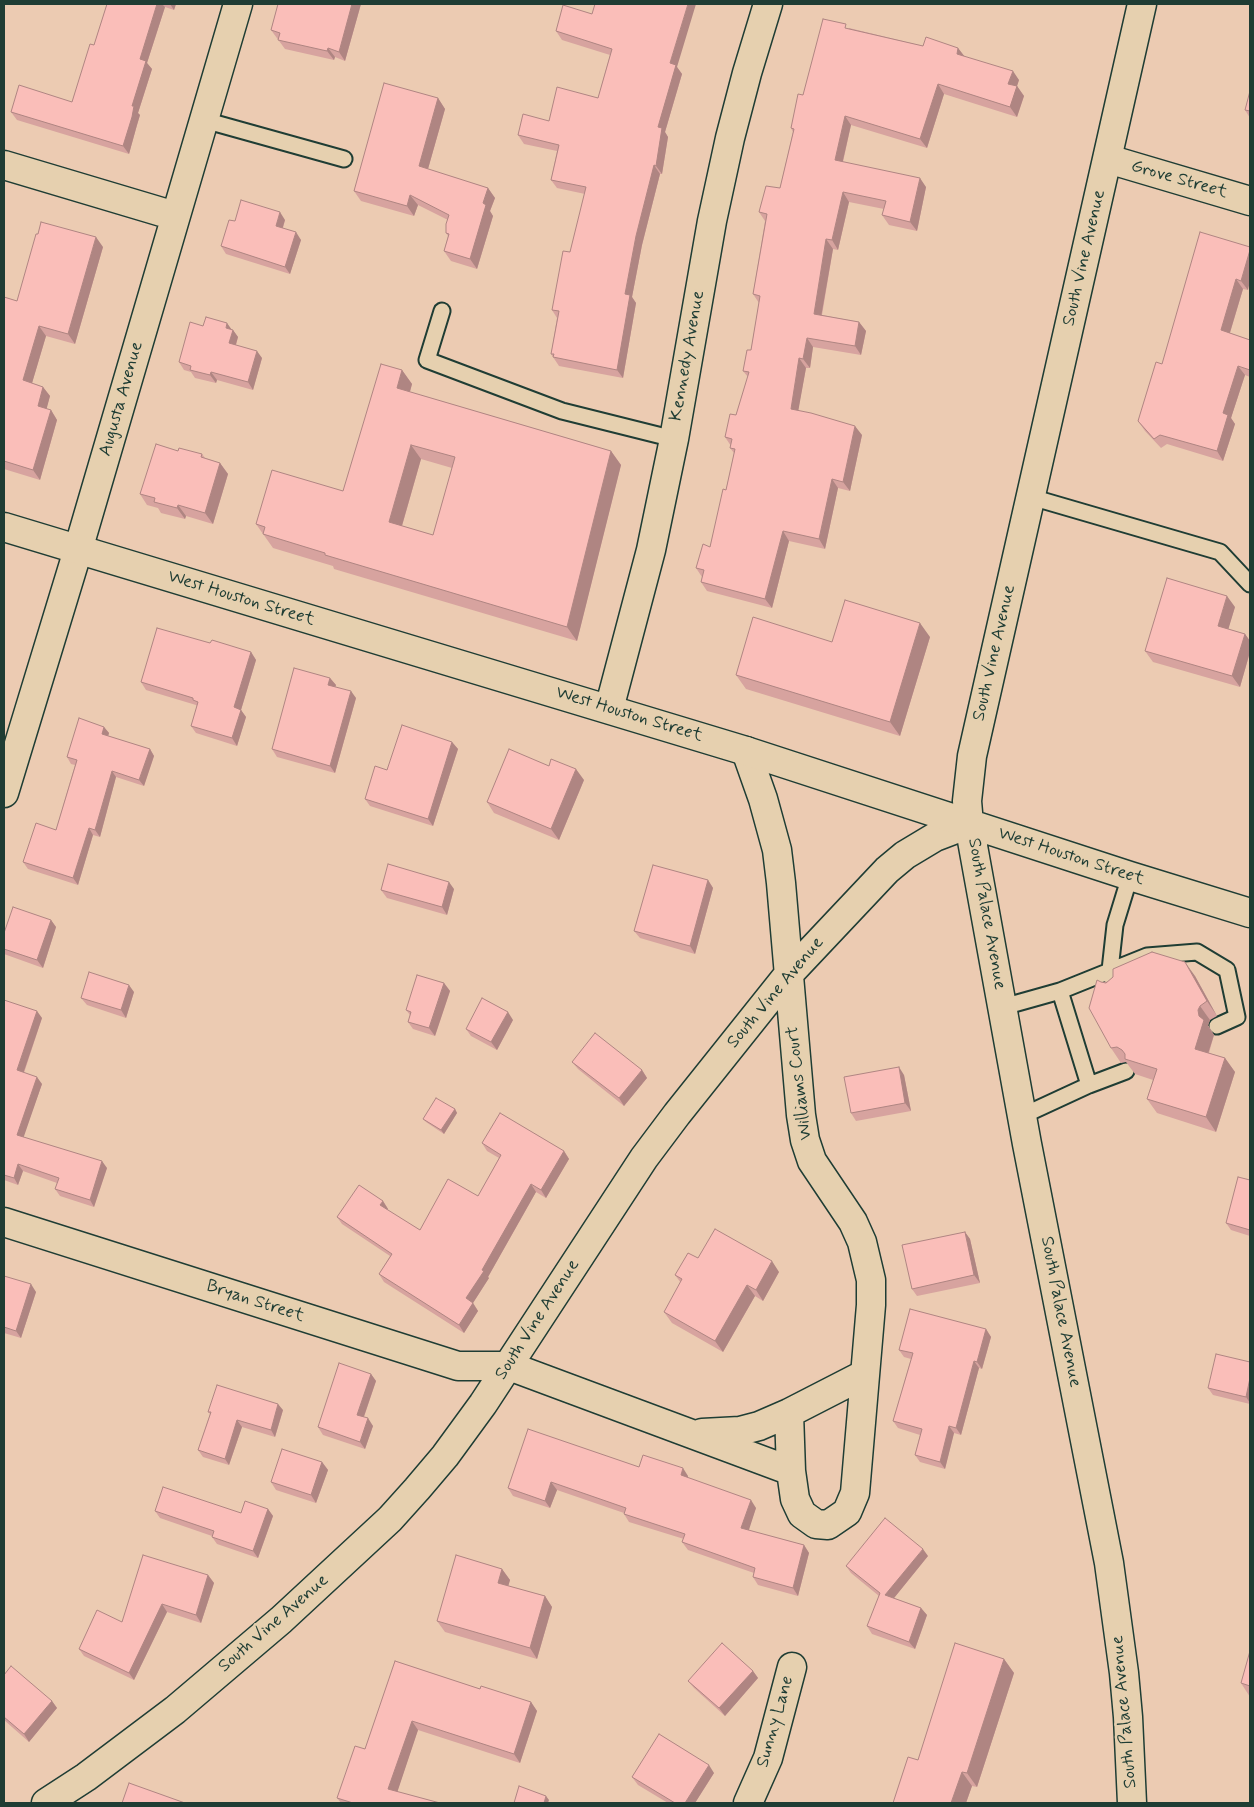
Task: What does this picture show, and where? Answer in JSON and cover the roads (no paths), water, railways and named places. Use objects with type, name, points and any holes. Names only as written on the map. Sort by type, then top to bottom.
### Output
[{"type":"street","name":"Augusta Avenue","points":[[4,793],[78,550],[238,4]]},
{"type":"street","name":"Kennedy Avenue","points":[[609,709],[651,550],[674,439],[714,212],[747,73],[768,4]]},
{"type":"street","name":"South Vine Avenue","points":[[46,1803],[86,1777],[175,1710],[281,1620],[358,1550],[417,1490],[445,1456],[509,1366],[644,1158],[788,975],[887,870],[905,855],[935,838],[969,824],[967,802],[972,756],[1142,4]]},
{"type":"street","name":"Grove Street","points":[[1108,160],[1250,200]]},
{"type":"street","points":[[4,165],[175,216]]},
{"type":"street","name":"West Houston Street","points":[[4,527],[746,750],[969,824],[1250,913]]},
{"type":"street","name":"Williams Court","points":[[746,750],[763,799],[777,850],[800,1115],[805,1140],[812,1161],[853,1222],[859,1235],[871,1280],[871,1305],[855,1492],[847,1512],[828,1525],[816,1524],[802,1514],[795,1499],[791,1471],[788,1413]]},
{"type":"street","name":"South Palace Avenue","points":[[969,824],[1022,1116],[1108,1563],[1126,1699],[1132,1803]]},
{"type":"street","name":"Bryan Street","points":[[4,1222],[458,1366],[509,1366]]},
{"type":"street","points":[[509,1366],[791,1471]]},
{"type":"street","points":[[688,1433],[719,1434],[760,1426],[865,1374]]},
{"type":"street","name":"Sunny Lane","points":[[748,1803],[768,1758],[792,1667]]},
{"type":"lane","points":[[204,120],[344,159]]},
{"type":"lane","points":[[442,311],[427,360],[562,411],[674,439]]},
{"type":"lane","points":[[1031,497],[1220,552],[1250,584]]},
{"type":"lane","points":[[1114,988],[1110,970],[1115,925],[1130,876]]},
{"type":"lane","points":[[1002,1007],[1060,991],[1147,956],[1197,952],[1227,970],[1237,1017],[1217,1026]]},
{"type":"lane","points":[[1147,956],[1154,970]]},
{"type":"lane","points":[[1060,991],[1089,1086]]},
{"type":"lane","points":[[1022,1116],[1126,1071]]}]
